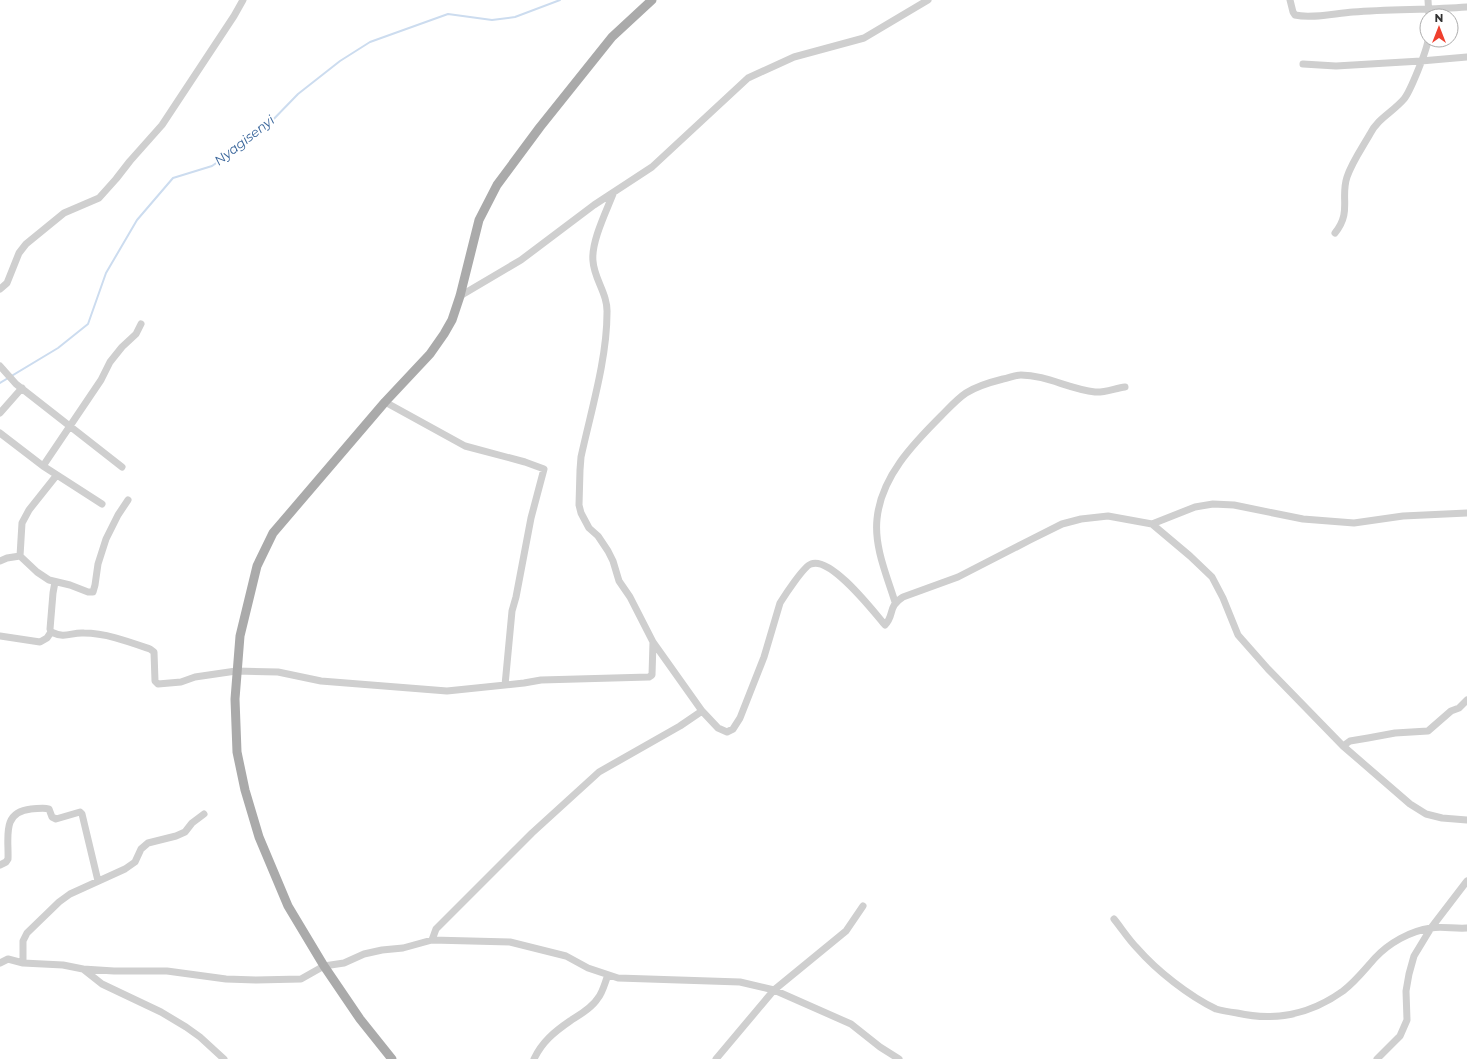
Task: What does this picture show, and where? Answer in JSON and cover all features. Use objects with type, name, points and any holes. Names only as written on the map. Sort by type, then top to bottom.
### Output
[{"type":"main road","points":[[392,1059],[360,1019],[324,966],[288,906],[259,837],[245,790],[237,752],[235,699],[236,671],[240,636],[257,566],[273,533],[385,402],[430,354],[452,320],[460,296],[479,220],[496,185],[612,37],[652,0]]},
{"type":"street","points":[[0,289],[6,283],[19,253],[26,244],[64,213],[99,198],[162,125],[243,0]]},
{"type":"street","points":[[460,296],[521,260],[594,205],[613,194],[652,167],[748,78],[794,57],[864,38],[928,0]]},
{"type":"street","points":[[1290,0],[1292,12],[1299,16],[1321,16],[1354,12],[1419,13]]},
{"type":"street","points":[[1335,233],[1342,224],[1344,216],[1346,179],[1350,170],[1379,120],[1405,99],[1426,48]]},
{"type":"street","points":[[1303,64],[1336,66],[1467,57]]},
{"type":"street","points":[[613,194],[594,247],[593,261],[602,287],[607,312],[605,346],[580,463],[579,506],[589,528],[598,536],[608,550],[619,581],[630,597],[653,642],[702,712],[718,728],[727,732],[733,729],[740,718],[764,657],[780,603],[804,568],[811,563],[822,564],[848,582],[886,625],[889,621],[895,602],[903,597],[958,577],[1062,524],[1081,519],[1108,516],[1152,524],[1212,576],[1238,635],[1268,669],[1343,746],[1410,804],[1426,814],[1442,818],[1467,820]]},
{"type":"street","points":[[43,466],[101,380],[110,362],[122,347],[136,334],[142,324]]},
{"type":"street","points":[[0,366],[22,388],[122,467]]},
{"type":"street","points":[[895,602],[878,540],[877,520],[882,495],[892,475],[916,441],[944,413],[966,393],[988,383],[1020,375],[1044,378],[1069,387],[1096,392],[1124,387]]},
{"type":"street","points":[[0,413],[22,388]]},
{"type":"street","points":[[385,402],[464,446],[525,462],[544,469],[531,518],[512,611],[505,685]]},
{"type":"street","points":[[0,433],[56,476],[102,504]]},
{"type":"street","points":[[20,556],[22,523],[29,510],[56,476]]},
{"type":"street","points":[[20,556],[37,572],[55,582],[92,592],[96,586],[98,564],[106,539],[118,515],[128,500]]},
{"type":"street","points":[[1152,524],[1195,507],[1213,504],[1234,505],[1303,519],[1354,523],[1403,516],[1467,513]]},
{"type":"street","points":[[0,561],[7,558],[20,556]]},
{"type":"street","points":[[0,636],[40,642],[47,638],[51,632],[50,629],[55,582]]},
{"type":"street","points":[[51,632],[62,636],[84,632],[150,649],[154,652],[154,676],[155,681],[158,684],[181,682],[195,677],[236,671],[278,672],[321,681],[447,691],[541,680],[648,677],[652,675],[653,642]]},
{"type":"street","points":[[1343,746],[1350,741],[1395,733],[1428,730],[1451,711],[1459,708],[1467,700]]},
{"type":"street","points":[[432,940],[436,929],[504,860],[599,772],[702,712]]},
{"type":"street","points":[[0,865],[8,859],[8,827],[10,820],[14,816],[25,810],[48,808],[52,818],[56,820],[80,812],[82,814],[98,881]]},
{"type":"street","points":[[23,962],[23,941],[27,934],[59,902],[70,894],[125,869],[135,862],[141,849],[148,843],[176,836],[185,832],[192,823],[204,814]]},
{"type":"street","points":[[1377,1059],[1400,1036],[1407,1020],[1406,991],[1408,974],[1414,956],[1431,928],[1467,881]]},
{"type":"street","points":[[716,1059],[774,990],[846,931],[863,906]]},
{"type":"street","points":[[1114,919],[1136,948],[1160,970],[1189,993],[1217,1009],[1244,1015],[1272,1017],[1296,1015],[1318,1006],[1344,990],[1377,957],[1395,942],[1410,934],[1431,928],[1467,928]]},
{"type":"street","points":[[0,955],[8,959],[23,962],[63,965],[83,969],[114,971],[167,970],[226,979],[301,979],[324,966],[344,963],[370,953],[403,948],[432,940],[510,942],[566,956],[588,968],[618,978],[740,982],[774,990],[851,1024],[880,1047],[899,1059]]},
{"type":"street","points":[[0,963],[8,959]]},
{"type":"street","points":[[83,969],[102,984],[161,1012],[186,1027],[200,1037],[224,1059]]},
{"type":"street","points":[[534,1059],[538,1050],[550,1035],[579,1016],[598,998],[608,975]]},
{"type":"waterway","name":"Nyagisenyi","points":[[0,383],[58,348],[88,324],[106,273],[137,220],[173,178],[212,166],[264,129],[298,94],[340,61],[370,42],[448,14],[492,20],[515,17],[560,0]]}]
